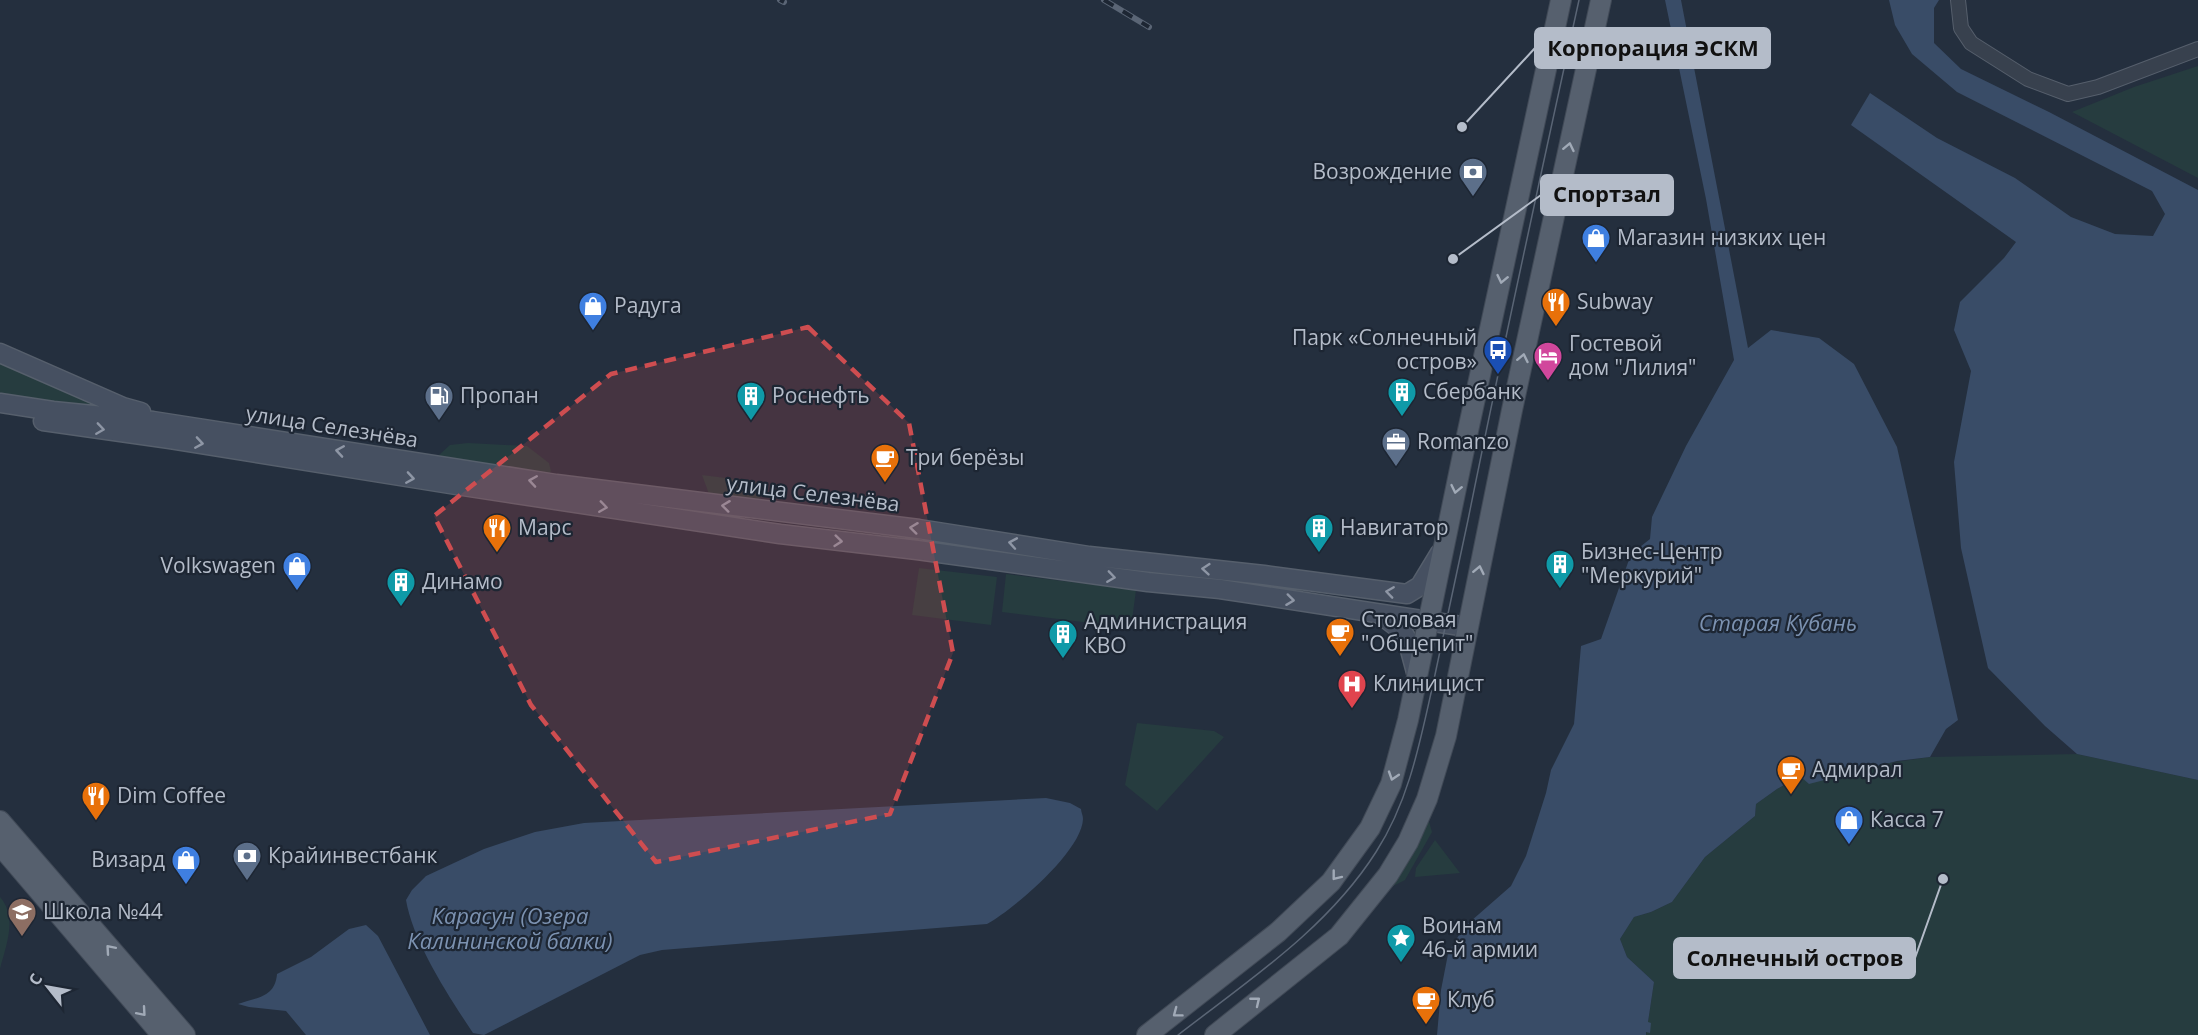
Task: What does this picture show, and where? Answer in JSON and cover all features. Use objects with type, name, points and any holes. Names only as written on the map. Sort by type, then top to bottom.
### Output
[{"type":"main road","points":[[1147,1035],[1278,932],[1331,882],[1370,828],[1390,784],[1399,757],[1417,676],[1561,0]]},
{"type":"main road","points":[[1215,1035],[1339,936],[1388,875],[1408,842],[1427,799],[1446,736],[1467,627],[1601,0]]},
{"type":"main road","name":"улица Селезнёва","points":[[0,353],[105,407]]},
{"type":"main road","name":"улица Селезнёва","points":[[0,403],[105,407],[146,413],[170,439]]},
{"type":"main road","name":"улица Селезнёва","points":[[0,415],[170,439],[780,534],[917,549],[1148,582],[1220,589],[1467,627]]},
{"type":"main road","name":"улица Селезнёва","points":[[153,420],[566,486],[919,529],[1100,558],[1264,575],[1407,594],[1420,586],[1427,577],[1444,546]]},
{"type":"main road","name":"улица Селезнёва","points":[[1377,612],[1402,631],[1407,639],[1417,676]]},
{"type":"main road","points":[[0,821],[185,1035]]},
{"type":"main road","points":[[0,845],[162,1035]]},
{"type":"street","points":[[1958,0],[1961,28],[1971,43],[2028,79],[2068,94],[2098,87],[2198,49]]},
{"type":"highlighted area","points":[[808,327],[909,423],[953,653],[890,814],[656,862],[531,705],[434,516],[611,374]]},
{"type":"green space","points":[[2198,66],[2198,178],[2072,112],[2134,87]]},
{"type":"green space","points":[[0,363],[105,403],[108,411],[0,398]]},
{"type":"green space","points":[[468,443],[527,446],[549,463],[551,471],[547,478],[442,463],[439,455],[450,445]]},
{"type":"green space","points":[[702,475],[767,483],[758,501],[709,494]]},
{"type":"green space","points":[[919,568],[997,577],[991,625],[912,615]]},
{"type":"green space","points":[[1006,574],[1136,590],[1131,628],[1002,612]]},
{"type":"green space","points":[[1137,723],[1214,731],[1224,737],[1157,811],[1125,785]]},
{"type":"green space","points":[[2077,754],[2198,780],[2198,1035],[1646,1035],[1654,982],[1627,957],[1620,939],[1634,917],[1672,902],[1705,857],[1755,816],[1756,804],[1777,789],[1800,776],[1930,757]]},
{"type":"green space","points":[[1428,818],[1432,832],[1405,880],[1387,889]]},
{"type":"green space","points":[[1435,840],[1460,873],[1415,877],[1416,868]]},
{"type":"green space","points":[[0,897],[8,914],[9,932],[0,969]]},
{"type":"water","name":"Старая Кубань","points":[[1665,0],[1681,0],[1748,348],[1771,330],[1819,338],[1854,364],[1897,447],[1958,720],[1946,729],[1930,757],[1897,761],[1809,784],[1800,776],[1777,789],[1756,804],[1755,816],[1705,857],[1672,902],[1634,917],[1620,939],[1627,957],[1654,982],[1648,1022],[1651,1023],[1650,1033],[1646,1032],[1646,1035],[1437,1035],[1441,990],[1448,954],[1463,928],[1511,886],[1526,856],[1551,770],[1574,724],[1581,646],[1601,639],[1631,554],[1650,539],[1652,517],[1686,446],[1734,360],[1706,199]]},
{"type":"water","points":[[1889,0],[1939,0],[1934,8],[1934,43],[1961,69],[2198,190],[2198,780],[2077,754],[2045,726],[1988,668],[1961,548],[1954,462],[1971,371],[1954,330],[1960,302],[2004,258],[2016,242],[1851,125],[1870,93],[1937,138],[2015,178],[2071,217],[2115,234],[2153,236],[2165,214],[2152,191],[1957,92],[1912,54],[1895,25]]},
{"type":"water","name":"Карасун (Озера Калининской балки)","points":[[1046,798],[1070,803],[1081,809],[1083,819],[1080,832],[1071,847],[1045,878],[1013,906],[987,924],[662,950],[640,955],[484,1035],[473,1033],[443,986],[416,933],[406,900],[426,876],[484,849],[535,832],[584,823]]},
{"type":"water","name":"Карасун (Озера Калининской балки)","points":[[366,925],[378,936],[430,1035],[306,1035],[286,1011],[238,1004],[269,992],[276,982],[277,974],[311,957],[349,929]]},
{"type":"tram line","points":[[1178,1035],[1285,952],[1334,905],[1376,852],[1405,792],[1433,684],[1579,0]]},
{"type":"railway","points":[[780,0],[784,2]]},
{"type":"railway","points":[[1104,0],[1149,27]]},
{"type":"place","name":"Корпорация ЭСКМ","points":[[1462,127]]},
{"type":"place","name":"Возрождение","points":[[1473,198]]},
{"type":"place","name":"Спортзал","points":[[1453,259]]},
{"type":"place","name":"Магазин низких цен","points":[[1596,264]]},
{"type":"place","name":"Subway","points":[[1556,328]]},
{"type":"place","name":"Радуга","points":[[593,332]]},
{"type":"place","name":"Парк «Солнечный остров»","points":[[1498,376]]},
{"type":"place","name":"Гостевой дом \"Лилия\"","points":[[1548,382]]},
{"type":"place","name":"Сбербанк","points":[[1402,418]]},
{"type":"place","name":"Пропан","points":[[439,422]]},
{"type":"place","name":"Роснефть","points":[[751,422]]},
{"type":"place","name":"Romanzo","points":[[1396,468]]},
{"type":"place","name":"Три берёзы","points":[[885,484]]},
{"type":"place","name":"Марс","points":[[497,554]]},
{"type":"place","name":"Навигатор","points":[[1319,554]]},
{"type":"place","name":"Бизнес-Центр \"Меркурий\"","points":[[1560,590]]},
{"type":"place","name":"Volkswagen","points":[[297,592]]},
{"type":"place","name":"Динамо","points":[[401,608]]},
{"type":"place","name":"Столовая \"Общепит\"","points":[[1340,658]]},
{"type":"place","name":"Администрация КВО","points":[[1063,660]]},
{"type":"place","name":"Клиницист","points":[[1352,710]]},
{"type":"place","name":"Адмирал","points":[[1791,796]]},
{"type":"place","name":"Dim Coffee","points":[[96,822]]},
{"type":"place","name":"Касса 7","points":[[1849,846]]},
{"type":"place","name":"Солнечный остров","points":[[1943,879]]},
{"type":"place","name":"Крайинвестбанк","points":[[247,882]]},
{"type":"place","name":"Визард","points":[[186,886]]},
{"type":"place","name":"Школа №44","points":[[22,938]]},
{"type":"place","name":"Воинам 46-й армии","points":[[1401,964]]},
{"type":"place","name":"Клуб","points":[[1426,1026]]}]
